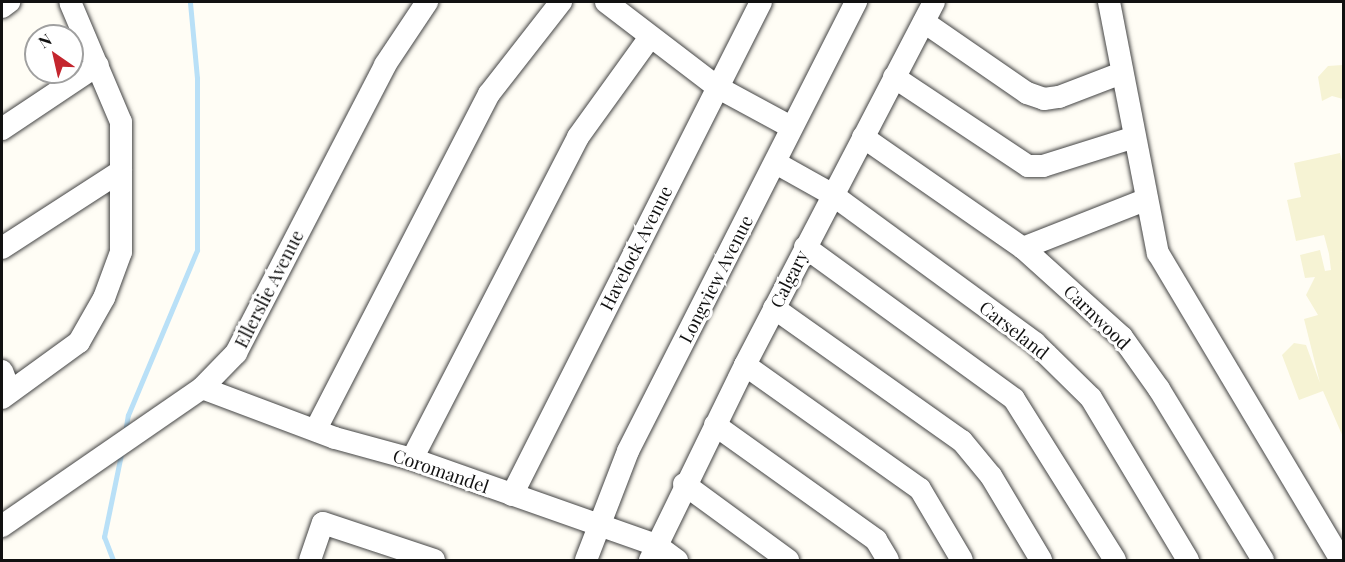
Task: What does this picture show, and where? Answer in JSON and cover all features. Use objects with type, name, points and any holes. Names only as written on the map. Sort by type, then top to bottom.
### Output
[{"type":"street","points":[[2,7],[9,2]]},
{"type":"street","points":[[2,371],[6,395],[79,342],[104,298],[121,252],[121,122],[70,2]]},
{"type":"street","name":"Ellerslie Avenue","points":[[2,526],[202,388],[236,353],[385,65],[427,2]]},
{"type":"street","points":[[316,429],[489,94],[561,2]]},
{"type":"street","points":[[606,2],[717,87],[791,127]]},
{"type":"street","name":"Havelock Avenue","points":[[512,495],[761,2]]},
{"type":"street","name":"Longview Avenue","points":[[585,561],[596,526],[628,451],[856,2]]},
{"type":"street","points":[[1109,2],[1145,200],[1158,254],[1341,561]]},
{"type":"street","points":[[929,12],[1027,93],[1044,99],[1059,97],[1122,73]]},
{"type":"street","name":"Calgary","points":[[653,553],[684,484],[745,364],[929,12]]},
{"type":"street","points":[[412,459],[578,137],[650,37]]},
{"type":"street","points":[[2,129],[98,65]]},
{"type":"street","points":[[894,77],[1028,166],[1044,166],[1135,137]]},
{"type":"street","name":"Carnwood","points":[[863,137],[1023,248],[1122,337],[1160,388],[1263,561]]},
{"type":"street","name":"Carseland","points":[[776,163],[833,195],[1035,343],[1091,398],[1188,561]]},
{"type":"street","points":[[2,248],[121,171]]},
{"type":"street","points":[[1023,248],[1145,200]]},
{"type":"street","points":[[805,247],[1014,399],[1114,561]]},
{"type":"street","points":[[774,308],[962,441],[991,476],[1041,561]]},
{"type":"street","points":[[745,364],[920,489],[962,561]]},
{"type":"street","name":"Coromandel","points":[[202,388],[512,495],[596,526],[653,553],[677,561]]},
{"type":"street","points":[[716,425],[876,540],[888,561]]},
{"type":"street","points":[[684,484],[788,561]]},
{"type":"street","points":[[310,561],[323,523],[379,551],[434,561]]},
{"type":"shaded area","points":[[1343,65],[1343,99],[1332,96],[1322,101],[1318,77],[1328,66]]},
{"type":"shaded area","points":[[1340,153],[1344,170],[1344,251],[1340,252],[1344,252],[1343,437],[1323,391],[1299,400],[1282,355],[1294,343],[1306,345],[1320,383],[1304,319],[1318,315],[1306,295],[1315,277],[1305,278],[1300,255],[1320,250],[1325,271],[1331,270],[1329,254],[1324,235],[1296,241],[1287,200],[1301,197],[1294,163]]},
{"type":"waterway","points":[[125,433],[128,415],[197,250],[197,78],[190,2]]},
{"type":"waterway","points":[[113,560],[104,537],[121,454]]}]
